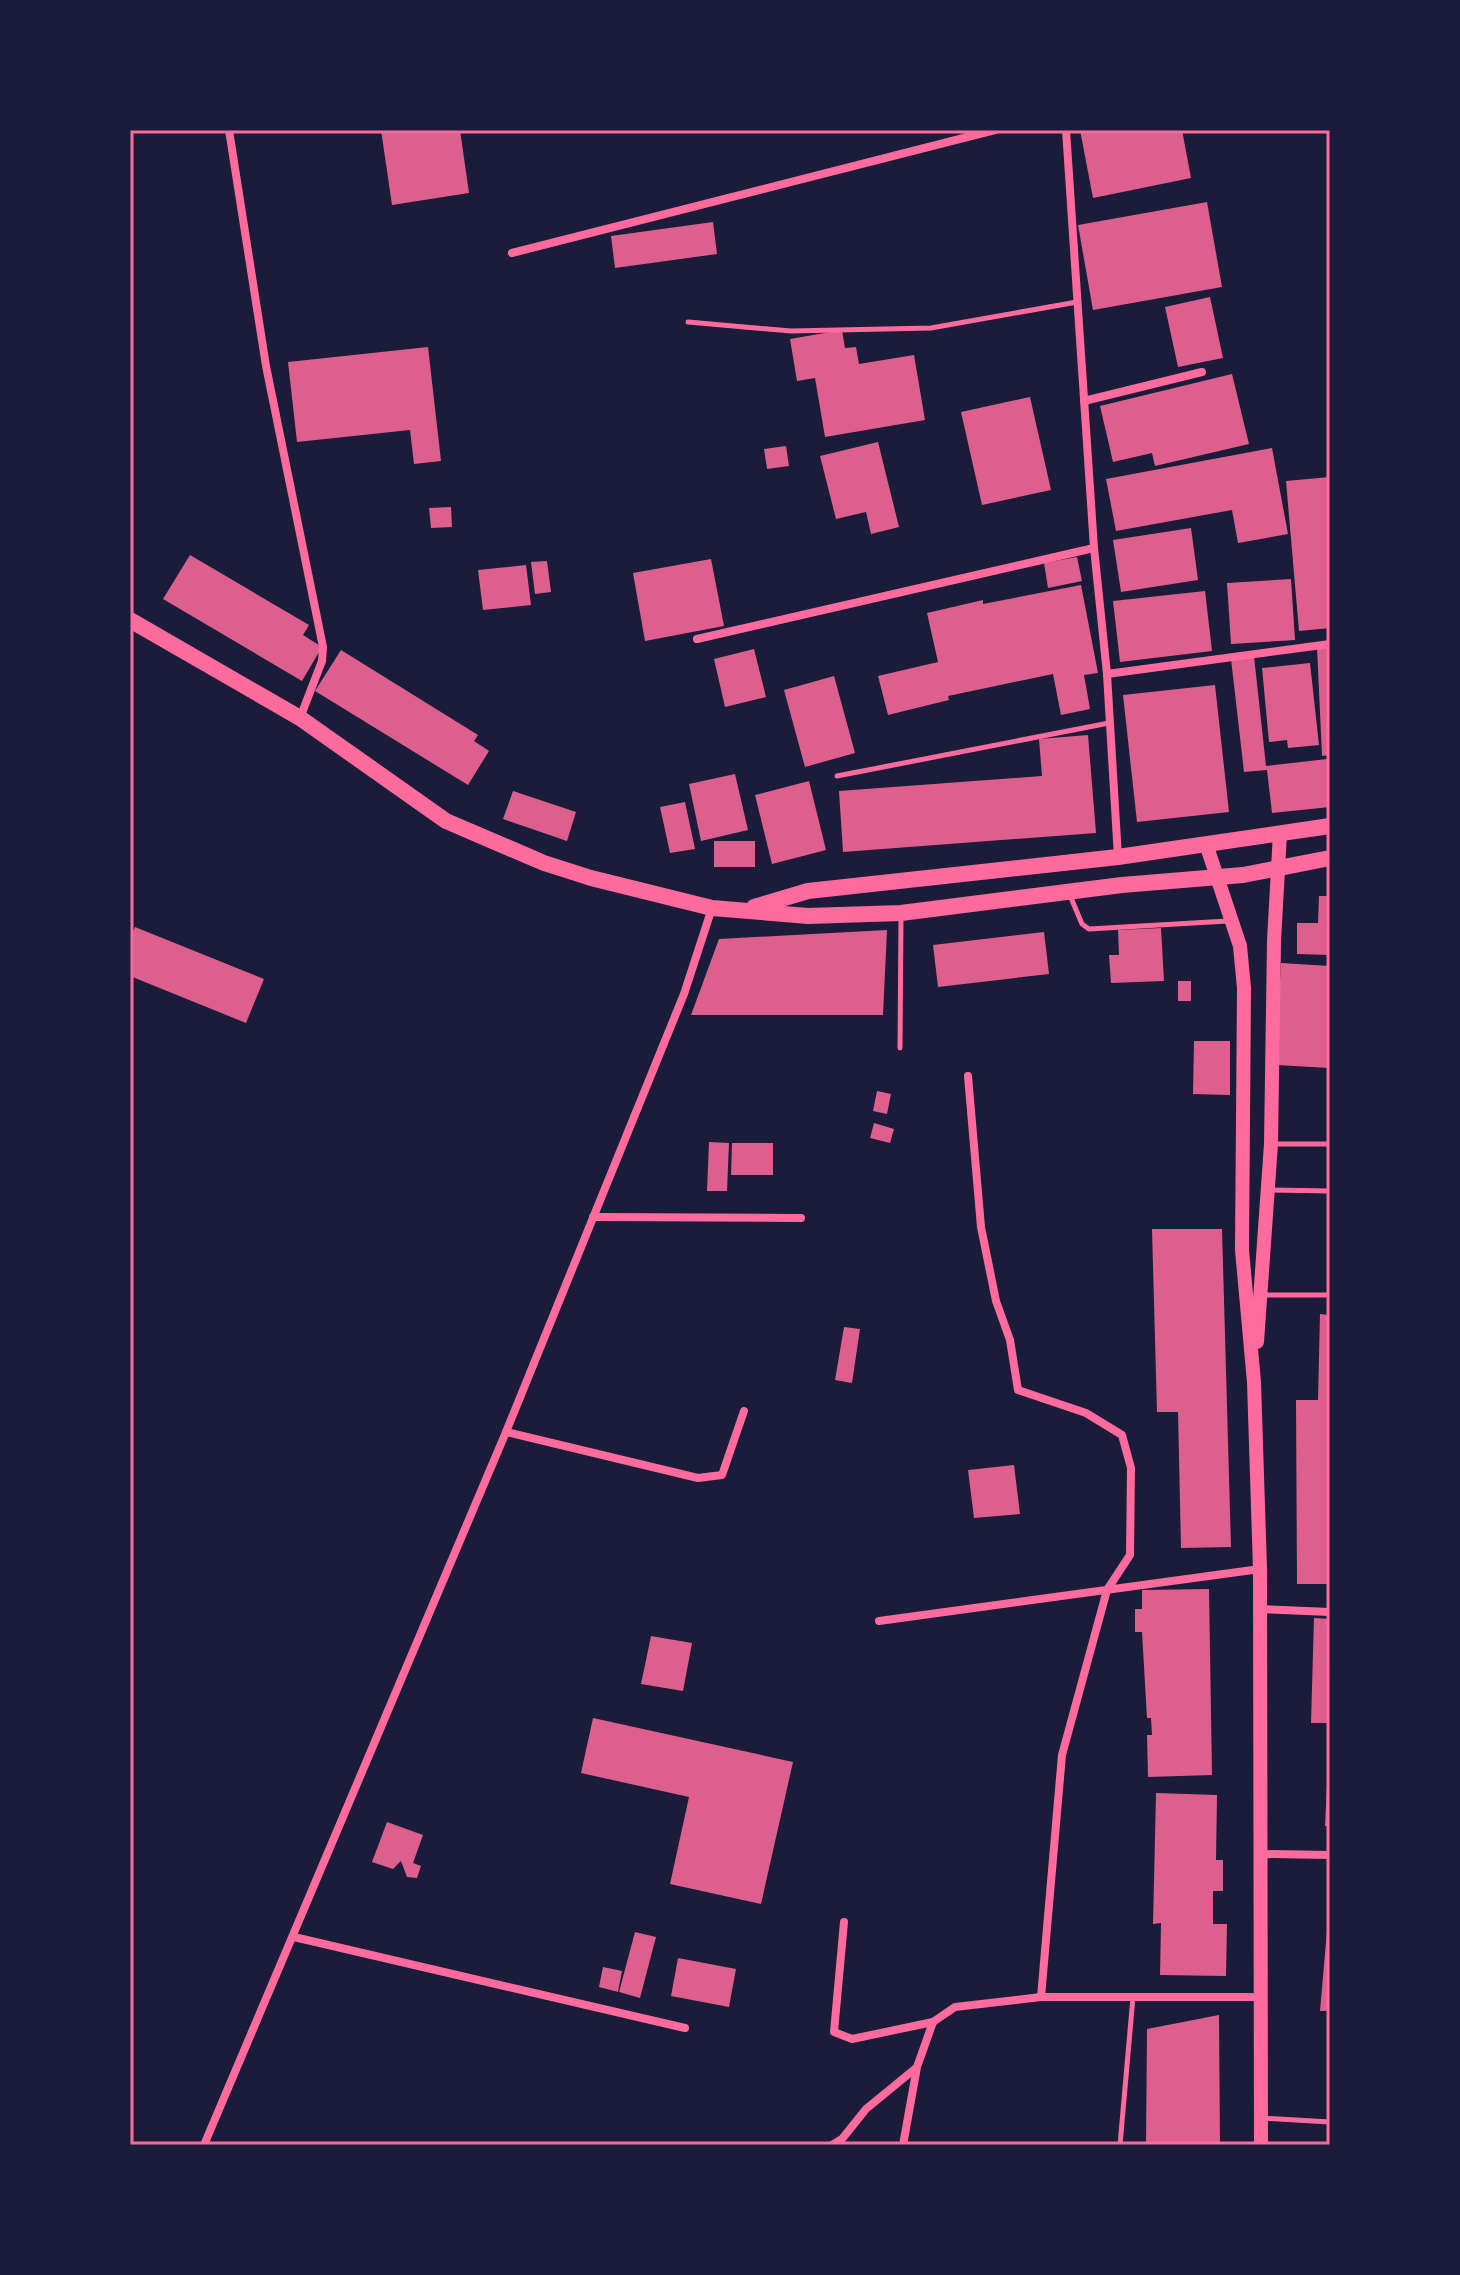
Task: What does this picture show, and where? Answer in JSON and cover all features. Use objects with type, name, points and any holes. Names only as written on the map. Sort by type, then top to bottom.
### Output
[{"type":"main road","points":[[130,620],[300,718],[446,821],[544,863],[712,908],[808,916],[901,913],[1243,875],[1330,858]]},
{"type":"main road","points":[[745,910],[808,891],[1118,857],[1330,826]]},
{"type":"main road","points":[[1254,1382],[1271,1144],[1274,941],[1280,833]]},
{"type":"main road","points":[[1206,844],[1240,946],[1244,988],[1242,1250],[1254,1382],[1260,1569],[1261,2145]]},
{"type":"street","points":[[229,130],[269,380],[323,647],[322,661],[300,718]]},
{"type":"street","points":[[512,253],[995,130]]},
{"type":"street","points":[[1066,130],[1118,857]]},
{"type":"street","points":[[1084,401],[1202,372]]},
{"type":"street","points":[[697,639],[1094,548]]},
{"type":"street","points":[[1107,674],[1330,644]]},
{"type":"street","points":[[204,2145],[506,1432],[684,994],[712,908]]},
{"type":"street","points":[[968,1076],[981,1227],[996,1301],[1010,1340],[1018,1390],[1086,1413],[1122,1435],[1131,1468],[1130,1555],[1107,1590],[1062,1755],[1041,1997]]},
{"type":"street","points":[[593,1217],[801,1218]]},
{"type":"street","points":[[506,1432],[698,1478],[711,1478],[722,1475],[744,1411]]},
{"type":"street","points":[[879,1621],[1260,1569]]},
{"type":"street","points":[[1259,1609],[1330,1612]]},
{"type":"street","points":[[1262,1854],[1330,1855]]},
{"type":"street","points":[[844,1922],[834,2032],[852,2039],[933,2022],[955,2007],[1041,1997],[1260,1997]]},
{"type":"street","points":[[294,1937],[685,2028]]},
{"type":"street","points":[[903,2145],[917,2067],[933,2022]]},
{"type":"street","points":[[832,2145],[842,2139],[866,2109],[917,2067]]},
{"type":"lane","points":[[688,322],[791,331],[931,328],[1077,302]]},
{"type":"lane","points":[[837,776],[1110,723]]},
{"type":"lane","points":[[1069,892],[1082,924],[1089,929],[1232,921]]},
{"type":"lane","points":[[900,1048],[901,913]]},
{"type":"lane","points":[[1271,1144],[1330,1144]]},
{"type":"lane","points":[[1267,1190],[1330,1191]]},
{"type":"lane","points":[[1261,1295],[1330,1295]]},
{"type":"lane","points":[[1120,2145],[1133,1997]]},
{"type":"lane","points":[[1260,2118],[1330,2122]]},
{"type":"building","points":[[381,130],[460,130],[469,193],[392,205]]},
{"type":"building","points":[[1080,130],[1182,130],[1191,178],[1093,198]]},
{"type":"building","points":[[1207,202],[1222,287],[1093,310],[1078,225]]},
{"type":"building","points":[[713,222],[717,254],[615,268],[611,236]]},
{"type":"building","points":[[1210,297],[1223,358],[1178,367],[1165,307]]},
{"type":"building","points":[[842,330],[845,348],[856,347],[859,364],[914,355],[925,420],[825,437],[815,378],[797,381],[790,339]]},
{"type":"building","points":[[428,347],[441,461],[414,464],[410,430],[297,442],[288,362]]},
{"type":"building","points":[[1232,374],[1249,444],[1155,466],[1152,453],[1113,462],[1100,406]]},
{"type":"building","points":[[1030,397],[1051,490],[982,505],[961,412]]},
{"type":"building","points":[[878,442],[899,527],[871,534],[866,512],[836,519],[820,456]]},
{"type":"building","points":[[786,446],[789,466],[767,469],[764,449]]},
{"type":"building","points":[[1272,448],[1288,534],[1238,543],[1232,510],[1116,531],[1106,479]]},
{"type":"building","points":[[1330,477],[1330,628],[1299,631],[1286,481]]},
{"type":"building","points":[[451,507],[452,527],[431,528],[429,508]]},
{"type":"building","points":[[1191,528],[1198,580],[1121,592],[1113,540]]},
{"type":"building","points":[[190,555],[309,625],[303,635],[322,647],[302,681],[163,599]]},
{"type":"building","points":[[1077,557],[1082,581],[1048,588],[1044,563]]},
{"type":"building","points":[[711,559],[724,626],[645,641],[633,573]]},
{"type":"building","points":[[547,561],[551,592],[535,594],[531,562]]},
{"type":"building","points":[[526,565],[531,605],[483,610],[478,570]]},
{"type":"building","points":[[1291,579],[1295,640],[1231,644],[1227,583]]},
{"type":"building","points":[[1081,585],[1098,673],[1084,675],[1090,709],[1061,715],[1053,674],[948,696],[949,700],[888,715],[878,676],[938,662],[927,613],[983,600],[983,604]]},
{"type":"building","points":[[1205,591],[1212,651],[1120,662],[1113,601]]},
{"type":"building","points":[[1330,646],[1330,755],[1322,756],[1317,647]]},
{"type":"building","points":[[754,649],[766,697],[725,707],[714,659]]},
{"type":"building","points":[[341,650],[478,735],[474,741],[489,751],[468,785],[315,691]]},
{"type":"building","points":[[1254,656],[1266,766],[1327,759],[1330,807],[1272,813],[1267,770],[1244,772],[1231,659]]},
{"type":"building","points":[[1310,663],[1319,745],[1288,748],[1287,740],[1269,742],[1262,668]]},
{"type":"building","points":[[834,676],[855,753],[805,767],[784,690]]},
{"type":"building","points":[[1215,685],[1229,812],[1137,822],[1123,695]]},
{"type":"building","points":[[1088,735],[1096,833],[843,852],[839,791],[1042,776],[1039,739]]},
{"type":"building","points":[[735,774],[748,830],[701,841],[689,784]]},
{"type":"building","points":[[809,781],[826,850],[772,864],[755,795]]},
{"type":"building","points":[[513,791],[576,812],[567,841],[503,819]]},
{"type":"building","points":[[685,802],[695,849],[670,853],[660,807]]},
{"type":"building","points":[[714,841],[755,841],[755,867],[714,867]]},
{"type":"building","points":[[1319,896],[1330,896],[1330,955],[1297,954],[1297,923],[1318,923]]},
{"type":"building","points":[[135,927],[264,979],[246,1023],[130,976],[130,939]]},
{"type":"building","points":[[1161,928],[1164,981],[1111,983],[1109,955],[1119,955],[1118,930]]},
{"type":"building","points":[[887,930],[883,1015],[691,1015],[719,939]]},
{"type":"building","points":[[1044,932],[1049,974],[938,987],[933,945]]},
{"type":"building","points":[[1281,963],[1330,966],[1330,1068],[1276,1065]]},
{"type":"building","points":[[1178,981],[1191,981],[1191,1001],[1178,1001]]},
{"type":"building","points":[[1194,1041],[1230,1041],[1230,1095],[1193,1094]]},
{"type":"building","points":[[877,1091],[891,1094],[887,1114],[873,1111]]},
{"type":"building","points":[[874,1123],[894,1129],[890,1143],[870,1138]]},
{"type":"building","points":[[709,1142],[729,1143],[727,1191],[707,1191]]},
{"type":"building","points":[[732,1143],[773,1143],[773,1175],[731,1175]]},
{"type":"building","points":[[1152,1229],[1222,1229],[1231,1547],[1181,1548],[1178,1412],[1157,1412]]},
{"type":"building","points":[[1320,1314],[1330,1315],[1330,1584],[1297,1584],[1296,1400],[1318,1400]]},
{"type":"building","points":[[844,1327],[860,1329],[852,1383],[835,1380]]},
{"type":"building","points":[[1014,1465],[1020,1514],[974,1518],[968,1470]]},
{"type":"building","points":[[1209,1589],[1212,1775],[1148,1777],[1147,1735],[1152,1735],[1151,1718],[1147,1718],[1142,1632],[1135,1632],[1135,1609],[1142,1609],[1142,1590]]},
{"type":"building","points":[[1314,1618],[1330,1619],[1329,1723],[1311,1723]]},
{"type":"building","points":[[651,1636],[692,1643],[683,1691],[641,1684]]},
{"type":"building","points":[[593,1718],[793,1762],[761,1904],[670,1884],[689,1797],[581,1773]]},
{"type":"building","points":[[1328,1763],[1330,1826],[1325,1826]]},
{"type":"building","points":[[1156,1793],[1217,1795],[1216,1860],[1223,1860],[1223,1891],[1213,1891],[1213,1924],[1227,1924],[1226,1976],[1160,1975],[1161,1923],[1153,1924]]},
{"type":"building","points":[[387,1822],[423,1835],[413,1863],[421,1866],[417,1878],[407,1877],[401,1861],[393,1869],[372,1862]]},
{"type":"building","points":[[1328,1919],[1330,2011],[1320,2011]]},
{"type":"building","points":[[635,1932],[656,1937],[640,1998],[619,1992]]},
{"type":"building","points":[[678,1958],[736,1969],[729,2007],[671,1996]]},
{"type":"building","points":[[603,1967],[622,1971],[618,1992],[599,1987]]},
{"type":"building","points":[[1219,2015],[1220,2145],[1146,2145],[1147,2029]]}]
